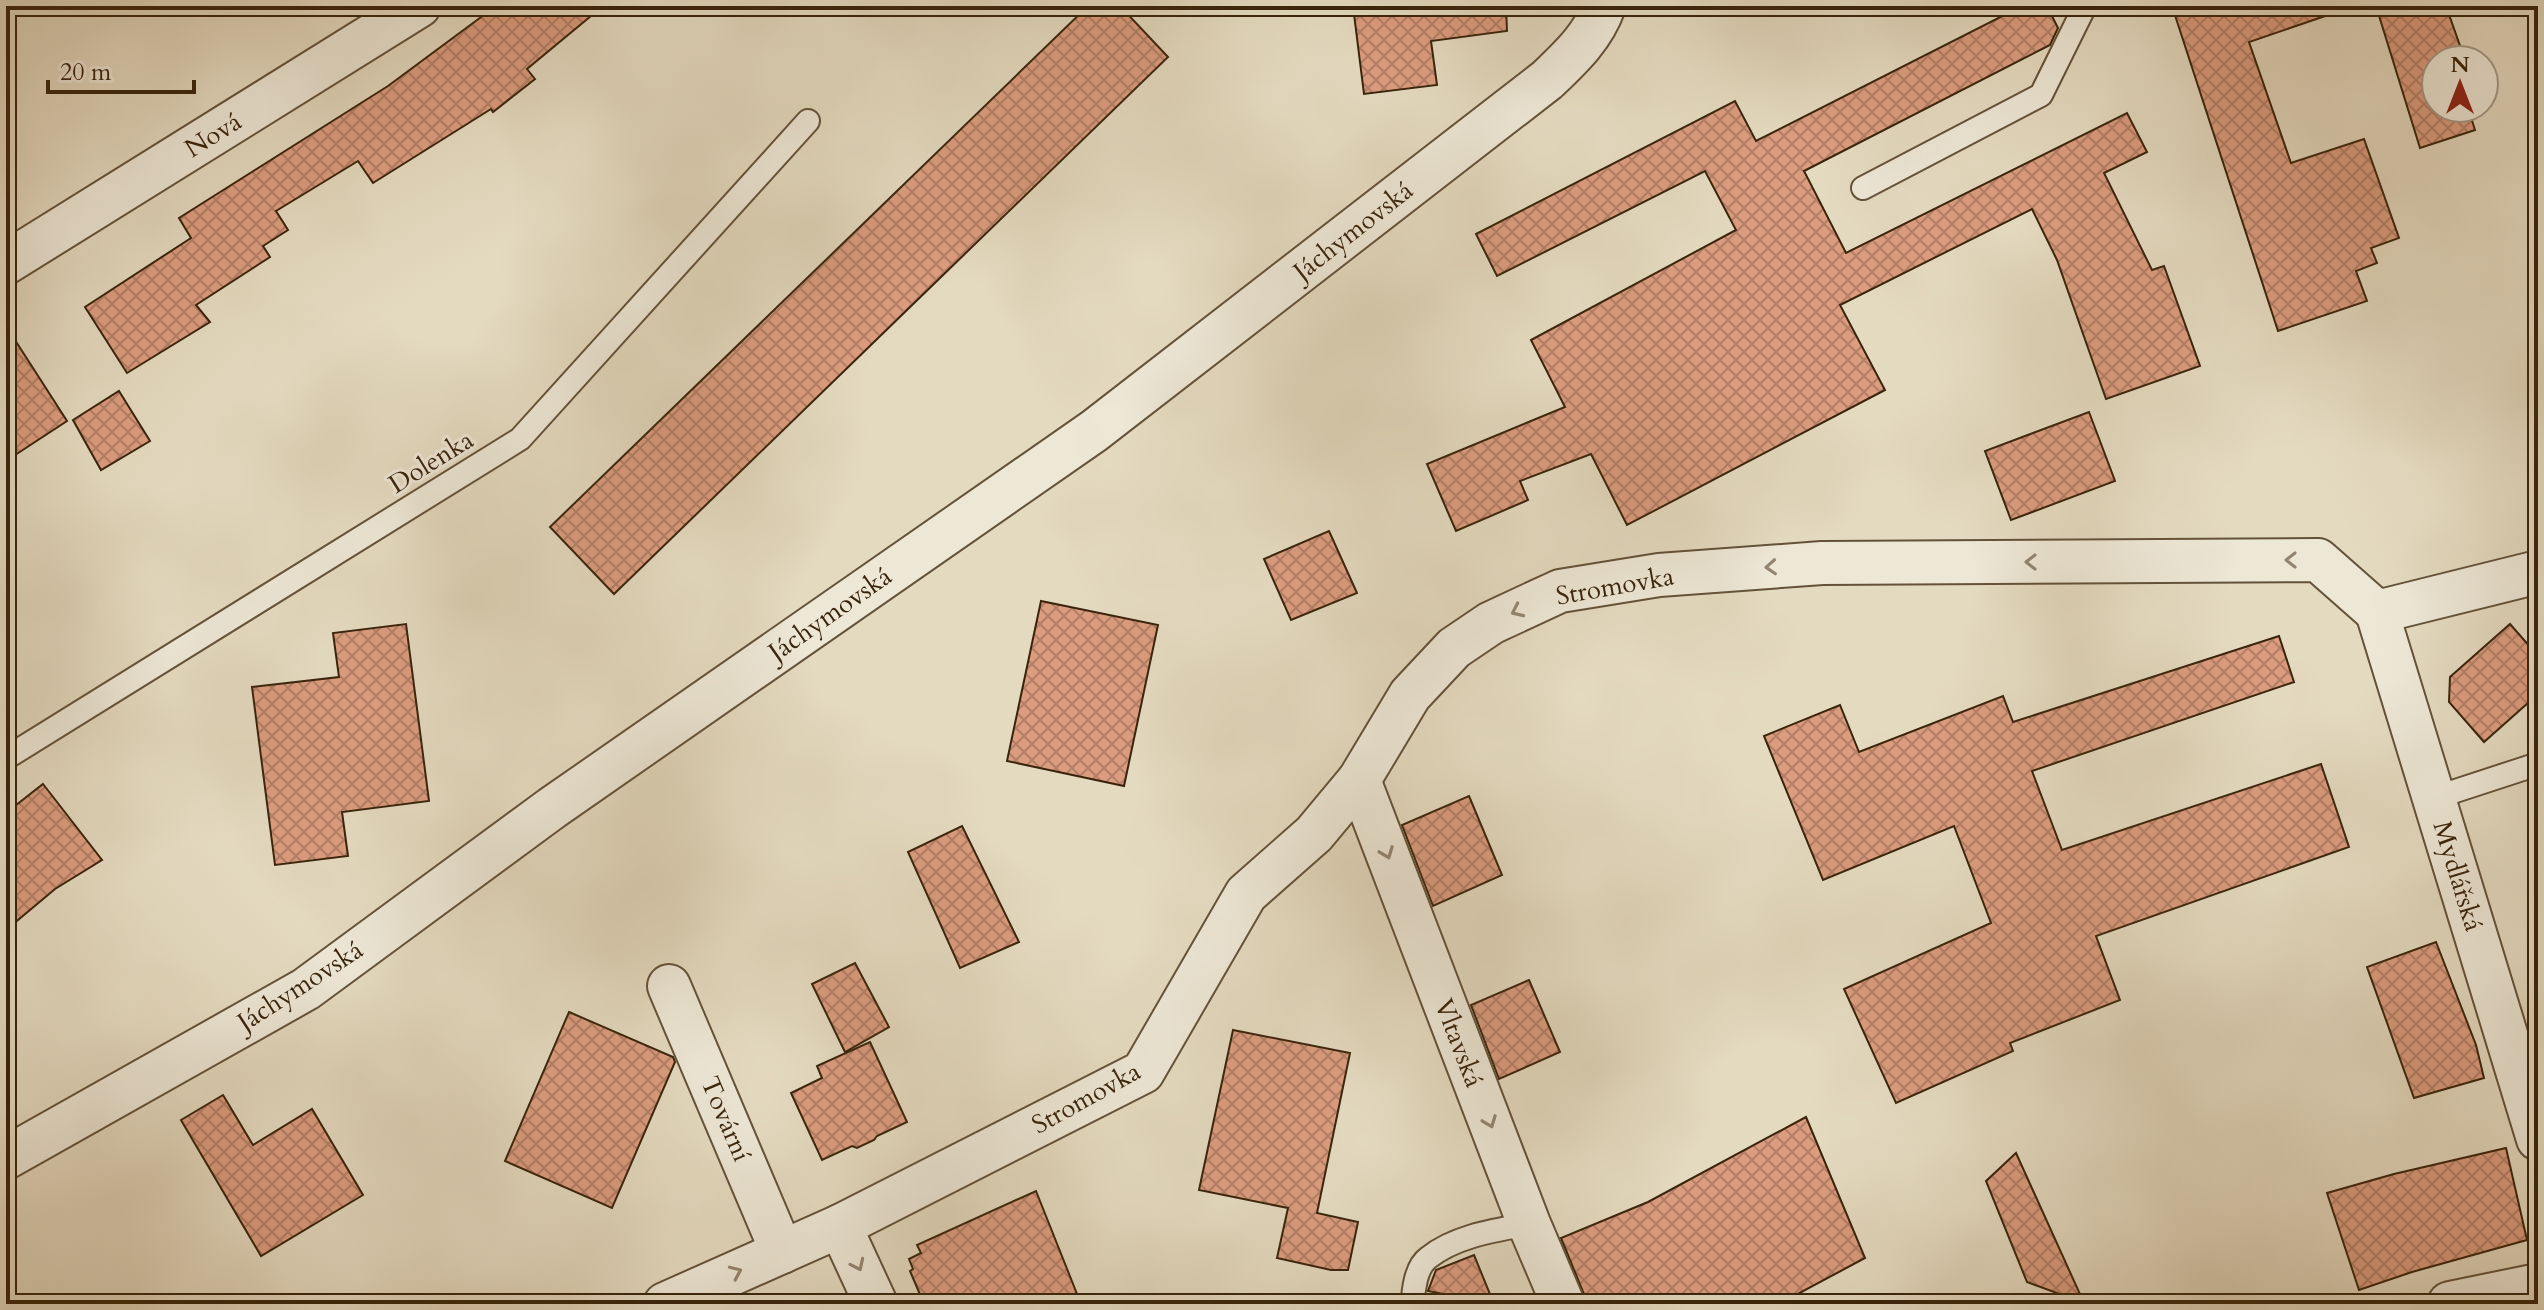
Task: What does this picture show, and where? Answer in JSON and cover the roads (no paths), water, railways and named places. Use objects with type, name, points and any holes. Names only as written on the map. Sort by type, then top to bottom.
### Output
[{"type":"street","name":"Nová","points":[[6,263],[419,6]]},
{"type":"street","name":"Jáchymovská","points":[[6,1158],[306,989],[552,808],[1094,431],[1547,80],[1580,50],[1604,6]]},
{"type":"street","name":"Stromovka","points":[[665,1304],[840,1226],[1143,1072],[1246,894],[1314,834],[1359,780],[1410,695],[1454,648],[1491,623],[1560,591],[1659,575],[1822,563],[2318,560],[2377,612]]},
{"type":"street","points":[[2377,612],[2538,572]]},
{"type":"street","name":"Mydlářská","points":[[2377,612],[2538,1139]]},
{"type":"street","name":"Vltavská","points":[[1359,780],[1529,1224],[1563,1304]]},
{"type":"street","name":"Tovární","points":[[669,986],[782,1252]]},
{"type":"street","points":[[840,1226],[876,1304]]},
{"type":"street","points":[[2450,1304],[2538,1286]]},
{"type":"lane","points":[[1863,188],[2041,95],[2085,6]]},
{"type":"lane","name":"Dolenka","points":[[6,758],[520,439],[808,121]]},
{"type":"lane","points":[[2434,798],[2538,764]]},
{"type":"lane","points":[[1413,1304],[1413,1287],[1426,1259],[1474,1234],[1529,1224]]}]
